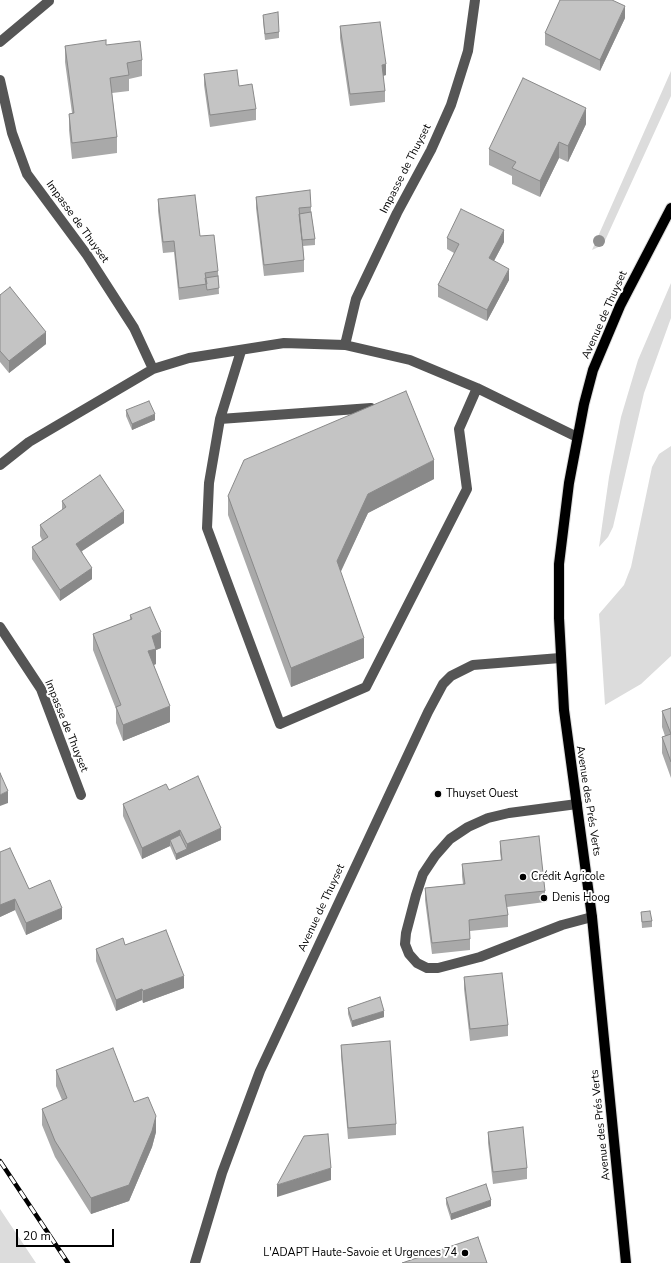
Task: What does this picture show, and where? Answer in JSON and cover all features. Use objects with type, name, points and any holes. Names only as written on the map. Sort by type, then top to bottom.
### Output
[{"type":"main road","name":"Avenue de Thuyset","points":[[577,437],[593,370],[605,338],[671,208]]},
{"type":"main road","name":"Avenue des Prés Verts","points":[[577,437],[560,552],[560,658],[569,755],[592,917],[626,1263]]},
{"type":"street","name":"Impasse de Thuyset","points":[[344,345],[356,299],[397,213],[431,150],[451,105],[468,51],[475,0]]},
{"type":"street","points":[[0,42],[49,1]]},
{"type":"street","name":"Impasse de Thuyset","points":[[0,80],[12,133],[27,174],[91,261],[134,328],[153,370]]},
{"type":"street","points":[[0,465],[29,442],[94,402],[153,370],[189,358],[284,343],[344,345],[410,360],[477,388],[577,437]]},
{"type":"street","points":[[241,351],[220,419],[209,483],[207,528],[280,724],[366,687],[467,490],[459,429],[477,388]]},
{"type":"street","points":[[220,419],[371,408]]},
{"type":"street","name":"Impasse de Thuyset","points":[[0,627],[40,689],[81,795]]},
{"type":"street","name":"Avenue de Thuyset","points":[[195,1263],[222,1173],[260,1072],[428,712],[443,684],[451,676],[473,665],[560,658]]},
{"type":"street","points":[[577,804],[510,813],[488,818],[468,827],[450,839],[435,856],[423,874],[412,910],[405,944],[409,954],[417,963],[427,968],[438,968],[480,957],[562,924],[592,917]]},
{"type":"shaded area","points":[[671,71],[671,96],[603,245],[592,250]]},
{"type":"shaded area","points":[[671,283],[671,318],[644,393],[613,527],[608,537],[599,547],[609,477],[621,417],[638,360]]},
{"type":"shaded area","points":[[671,446],[671,656],[641,684],[605,705],[599,614],[624,585],[631,567],[652,467],[659,454]]},
{"type":"shaded area","points":[[0,1209],[36,1263],[0,1263]]},
{"type":"building","points":[[560,0],[612,0],[625,6],[600,60],[545,33]]},
{"type":"building","points":[[278,12],[279,32],[265,34],[263,15]]},
{"type":"building","points":[[380,22],[386,64],[382,65],[385,91],[350,94],[340,26]]},
{"type":"building","points":[[106,40],[106,45],[140,41],[142,60],[127,63],[129,75],[110,78],[117,137],[72,143],[69,114],[74,113],[65,46]]},
{"type":"building","points":[[237,70],[239,86],[252,84],[256,109],[210,115],[204,74]]},
{"type":"building","points":[[523,78],[586,108],[568,146],[559,142],[540,181],[512,168],[516,162],[489,149]]},
{"type":"building","points":[[310,190],[311,207],[299,208],[304,260],[264,265],[256,197]]},
{"type":"building","points":[[195,195],[200,236],[214,235],[218,271],[205,273],[207,284],[179,288],[174,241],[163,242],[158,199]]},
{"type":"building","points":[[461,209],[504,230],[489,258],[509,269],[487,310],[438,285],[459,244],[447,238]]},
{"type":"building","points":[[311,212],[315,239],[302,240],[299,214]]},
{"type":"building","points":[[218,276],[219,288],[207,290],[205,278]]},
{"type":"building","points":[[10,287],[46,332],[9,361],[0,351],[0,295]]},
{"type":"building","points":[[406,391],[434,460],[368,494],[337,561],[364,638],[291,668],[228,496],[244,460]]},
{"type":"building","points":[[149,401],[155,414],[132,424],[126,410]]},
{"type":"building","points":[[100,475],[124,511],[76,544],[92,568],[60,590],[32,547],[48,537],[40,525],[66,507],[62,501]]},
{"type":"building","points":[[150,607],[161,632],[152,636],[156,649],[148,651],[170,706],[123,725],[116,707],[121,705],[93,634],[132,619],[130,615]]},
{"type":"building","points":[[671,708],[671,734],[662,711]]},
{"type":"building","points":[[671,734],[671,762],[662,737]]},
{"type":"building","points":[[0,773],[8,791],[0,795]]},
{"type":"building","points":[[198,776],[221,828],[187,844],[180,830],[142,848],[123,804],[166,784],[169,790]]},
{"type":"building","points":[[180,835],[187,849],[176,854],[170,840]]},
{"type":"building","points":[[539,836],[545,891],[505,895],[508,915],[469,920],[470,939],[432,943],[425,888],[465,884],[462,864],[502,860],[500,841]]},
{"type":"building","points":[[10,848],[29,889],[50,880],[62,908],[26,923],[15,899],[0,905],[0,852]]},
{"type":"building","points":[[650,911],[652,921],[642,922],[641,912]]},
{"type":"building","points":[[166,930],[184,976],[143,991],[142,989],[116,1000],[96,949],[123,938],[125,945]]},
{"type":"building","points":[[502,973],[508,1025],[470,1029],[464,977]]},
{"type":"building","points":[[380,997],[384,1011],[352,1021],[348,1008]]},
{"type":"building","points":[[390,1041],[396,1124],[348,1128],[341,1045]]},
{"type":"building","points":[[113,1048],[134,1102],[148,1097],[156,1116],[152,1131],[129,1185],[91,1198],[55,1141],[42,1109],[67,1098],[56,1070]]},
{"type":"building","points":[[523,1127],[527,1168],[493,1172],[488,1132]]},
{"type":"building","points":[[328,1134],[331,1168],[277,1185],[304,1136]]},
{"type":"building","points":[[486,1184],[491,1200],[451,1214],[446,1198]]},
{"type":"building","points":[[478,1237],[487,1263],[402,1263]]},
{"type":"railway","points":[[0,1161],[68,1263]]},
{"type":"place","name":"Thuyset Ouest","points":[[438,794]]},
{"type":"place","name":"Crédit Agricole","points":[[523,877]]},
{"type":"place","name":"Denis Hoog","points":[[544,898]]},
{"type":"place","name":"L'ADAPT Haute-Savoie et Urgences 74","points":[[465,1253]]}]
